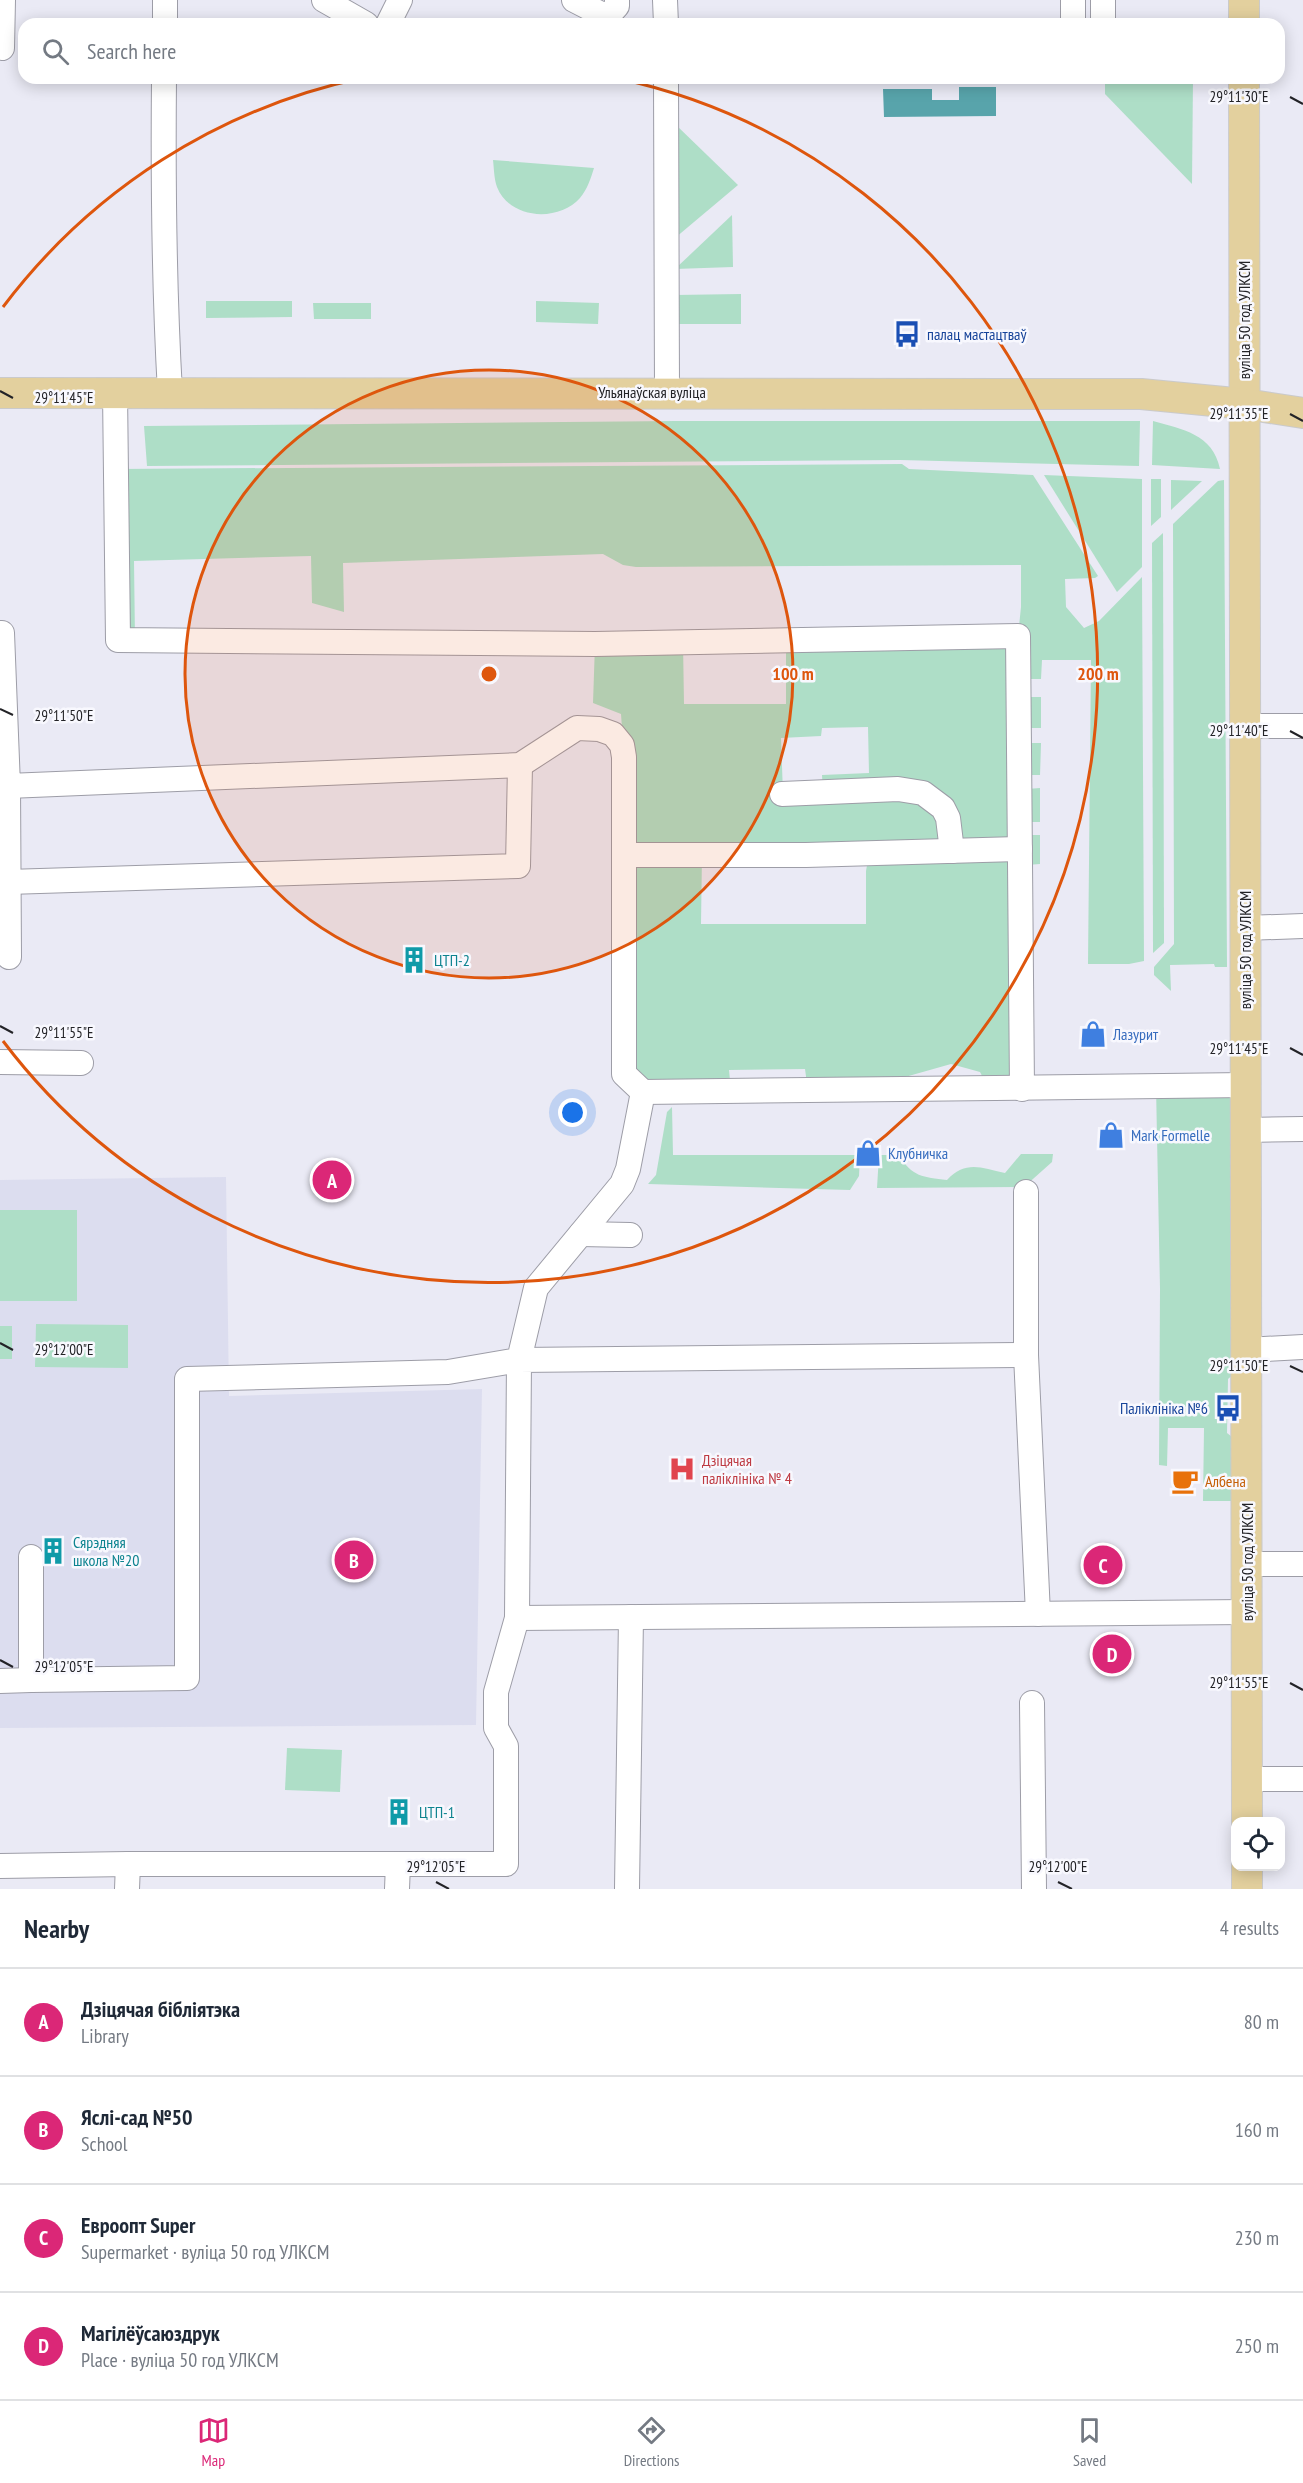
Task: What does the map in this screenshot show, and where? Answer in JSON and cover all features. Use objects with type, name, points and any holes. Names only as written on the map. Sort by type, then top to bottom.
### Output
[{"type":"main road","points":[[1244,0],[1244,18]]},
{"type":"main road","name":"вуліца 50 год УЛКСМ","points":[[1244,84],[1247,1817]]},
{"type":"main road","name":"Ульянаўская вуліца","points":[[0,393],[1141,394],[1245,404],[1303,413]]},
{"type":"main road","points":[[1247,1871],[1247,1889]]},
{"type":"lane","points":[[3,0],[9,48]]},
{"type":"lane","points":[[165,0],[165,18]]},
{"type":"lane","points":[[324,0],[356,18]]},
{"type":"lane","points":[[391,18],[400,0]]},
{"type":"lane","points":[[574,0],[607,17],[617,6],[617,0]]},
{"type":"lane","points":[[665,0],[666,18]]},
{"type":"lane","points":[[1073,0],[1073,18]]},
{"type":"lane","points":[[1103,18],[1104,0]]},
{"type":"lane","points":[[164,84],[164,182],[170,392]]},
{"type":"lane","points":[[666,84],[667,392]]},
{"type":"lane","points":[[115,392],[118,640],[595,644],[1018,636],[1022,1089]]},
{"type":"lane","points":[[0,633],[2,633],[8,786],[9,957]]},
{"type":"lane","points":[[1245,726],[1303,726]]},
{"type":"lane","points":[[8,786],[520,765],[577,728],[606,731],[619,739],[624,751],[626,855],[624,1074],[643,1092],[1246,1085]]},
{"type":"lane","points":[[8,882],[518,866],[520,765]]},
{"type":"lane","points":[[782,794],[898,789],[923,793],[943,808],[948,818],[952,851]]},
{"type":"lane","points":[[626,855],[806,855],[1020,849]]},
{"type":"lane","points":[[1245,928],[1303,926]]},
{"type":"lane","points":[[0,1062],[81,1063]]},
{"type":"lane","points":[[0,1866],[506,1864],[506,1746],[496,1728],[496,1692],[517,1618],[519,1360],[536,1288],[622,1184],[628,1169],[643,1092]]},
{"type":"lane","points":[[1246,1130],[1303,1129]]},
{"type":"lane","points":[[1026,1192],[1026,1355],[1038,1614]]},
{"type":"lane","points":[[581,1234],[630,1235]]},
{"type":"lane","points":[[1246,1350],[1303,1347]]},
{"type":"lane","points":[[0,1681],[187,1678],[187,1379],[448,1372],[519,1360],[1026,1355]]},
{"type":"lane","points":[[31,1557],[32,1680]]},
{"type":"lane","points":[[1246,1564],[1303,1564]]},
{"type":"lane","points":[[517,1618],[1247,1612]]},
{"type":"lane","points":[[627,1889],[631,1617]]},
{"type":"lane","points":[[1032,1703],[1034,1889]]},
{"type":"lane","points":[[1247,1779],[1303,1779]]},
{"type":"lane","points":[[127,1889],[128,1864]]},
{"type":"lane","points":[[397,1889],[398,1864]]},
{"type":"shaded area","points":[[226,1177],[229,1396],[482,1389],[476,1725],[0,1728],[0,1180]]},
{"type":"green space","points":[[1105,84],[1193,84],[1192,184],[1105,94]]},
{"type":"green space","points":[[675,124],[738,185],[675,238]]},
{"type":"green space","points":[[493,160],[594,168],[585,191],[571,206],[548,214],[536,214],[512,206],[503,198],[496,184]]},
{"type":"green space","points":[[732,215],[733,267],[675,269]]},
{"type":"green space","points":[[741,294],[741,324],[674,324],[675,295]]},
{"type":"green space","points":[[206,301],[292,301],[292,317],[206,318]]},
{"type":"green space","points":[[536,301],[599,303],[598,324],[536,322]]},
{"type":"green space","points":[[313,303],[371,303],[371,319],[314,319]]},
{"type":"green space","points":[[676,421],[1140,421],[1139,466],[900,460],[147,466],[144,426]]},
{"type":"green space","points":[[1153,421],[1195,435],[1211,448],[1220,469],[1152,465]]},
{"type":"green space","points":[[902,464],[909,469],[1033,475],[1098,576],[1065,579],[1066,607],[1084,628],[1099,621],[1142,577],[1144,961],[1129,964],[1088,964],[1091,660],[1042,660],[1041,679],[1026,679],[1022,1089],[989,1089],[980,1072],[951,1064],[905,1077],[808,1091],[805,1069],[729,1070],[731,1091],[643,1092],[624,1074],[624,757],[621,714],[593,703],[595,644],[683,642],[684,704],[786,704],[786,641],[1018,636],[1021,565],[636,567],[623,565],[603,554],[343,563],[344,612],[312,603],[311,556],[134,561],[135,640],[118,640],[117,469]],"holes":[[[868,727],[869,773],[822,775],[823,792],[783,794],[781,738],[821,736],[822,728]],[[869,854],[866,871],[866,924],[701,924],[702,855]]]},
{"type":"green space","points":[[1044,475],[1142,479],[1142,567],[1117,592]]},
{"type":"green space","points":[[1151,479],[1161,479],[1161,517],[1151,526]]},
{"type":"green space","points":[[1171,480],[1202,481],[1171,510]]},
{"type":"green space","points":[[1224,480],[1227,967],[1215,967],[1214,964],[1170,965],[1171,991],[1154,975],[1154,967],[1174,944],[1173,524],[1218,481]]},
{"type":"green space","points":[[1163,533],[1164,943],[1153,953],[1152,543]]},
{"type":"green space","points":[[1026,697],[1041,697],[1041,728],[1027,728]]},
{"type":"green space","points":[[1026,743],[1041,743],[1040,775],[1027,775]]},
{"type":"green space","points":[[1040,788],[1040,822],[1027,822],[1027,789]]},
{"type":"green space","points":[[1027,835],[1040,835],[1040,864],[1027,865]]},
{"type":"green space","points":[[1246,1085],[1246,1363],[1228,1379],[1227,1433],[1246,1448],[1246,1501],[1203,1501],[1204,1428],[1168,1428],[1167,1466],[1159,1465],[1160,1289],[1156,1086]]},
{"type":"green space","points":[[672,1107],[673,1155],[860,1155],[859,1176],[850,1190],[648,1184],[656,1175],[667,1112]]},
{"type":"green space","points":[[1021,1154],[1053,1154],[1052,1162],[1024,1187],[877,1188],[879,1155],[899,1155],[909,1168],[919,1175],[947,1180],[961,1170],[974,1167],[1005,1173]]},
{"type":"green space","points":[[0,1210],[77,1210],[77,1301],[0,1301]]},
{"type":"green space","points":[[36,1324],[128,1325],[128,1368],[35,1367]]},
{"type":"green space","points":[[0,1326],[12,1326],[12,1359],[0,1359]]},
{"type":"green space","points":[[287,1748],[342,1750],[340,1792],[285,1790]]},
{"type":"water","points":[[959,87],[996,87],[996,116],[884,117],[883,89],[932,89],[932,100],[959,100]]},
{"type":"place","name":"палац мастацтваў","points":[[907,334]]},
{"type":"place","name":"ЦТП-2","points":[[414,960]]},
{"type":"place","name":"Лазурит","points":[[1093,1034]]},
{"type":"place","name":"Mark Formelle","points":[[1111,1135]]},
{"type":"place","name":"Клубничка","points":[[868,1153]]},
{"type":"place","name":"Дзіцячая бібліятэка","points":[[332,1180]]},
{"type":"place","name":"Паліклініка №6","points":[[1228,1408]]},
{"type":"place","name":"Дзіцячая паліклініка № 4","points":[[682,1469]]},
{"type":"place","name":"Албена","points":[[1185,1481]]},
{"type":"place","name":"Сярэдняя школа №20","points":[[53,1551]]},
{"type":"place","name":"Яслі-сад №50","points":[[354,1560]]},
{"type":"place","name":"Евроопт Super","points":[[1103,1565]]},
{"type":"place","name":"Магілёўсаюздрук","points":[[1112,1654]]},
{"type":"place","name":"ЦТП-1","points":[[399,1812]]}]
